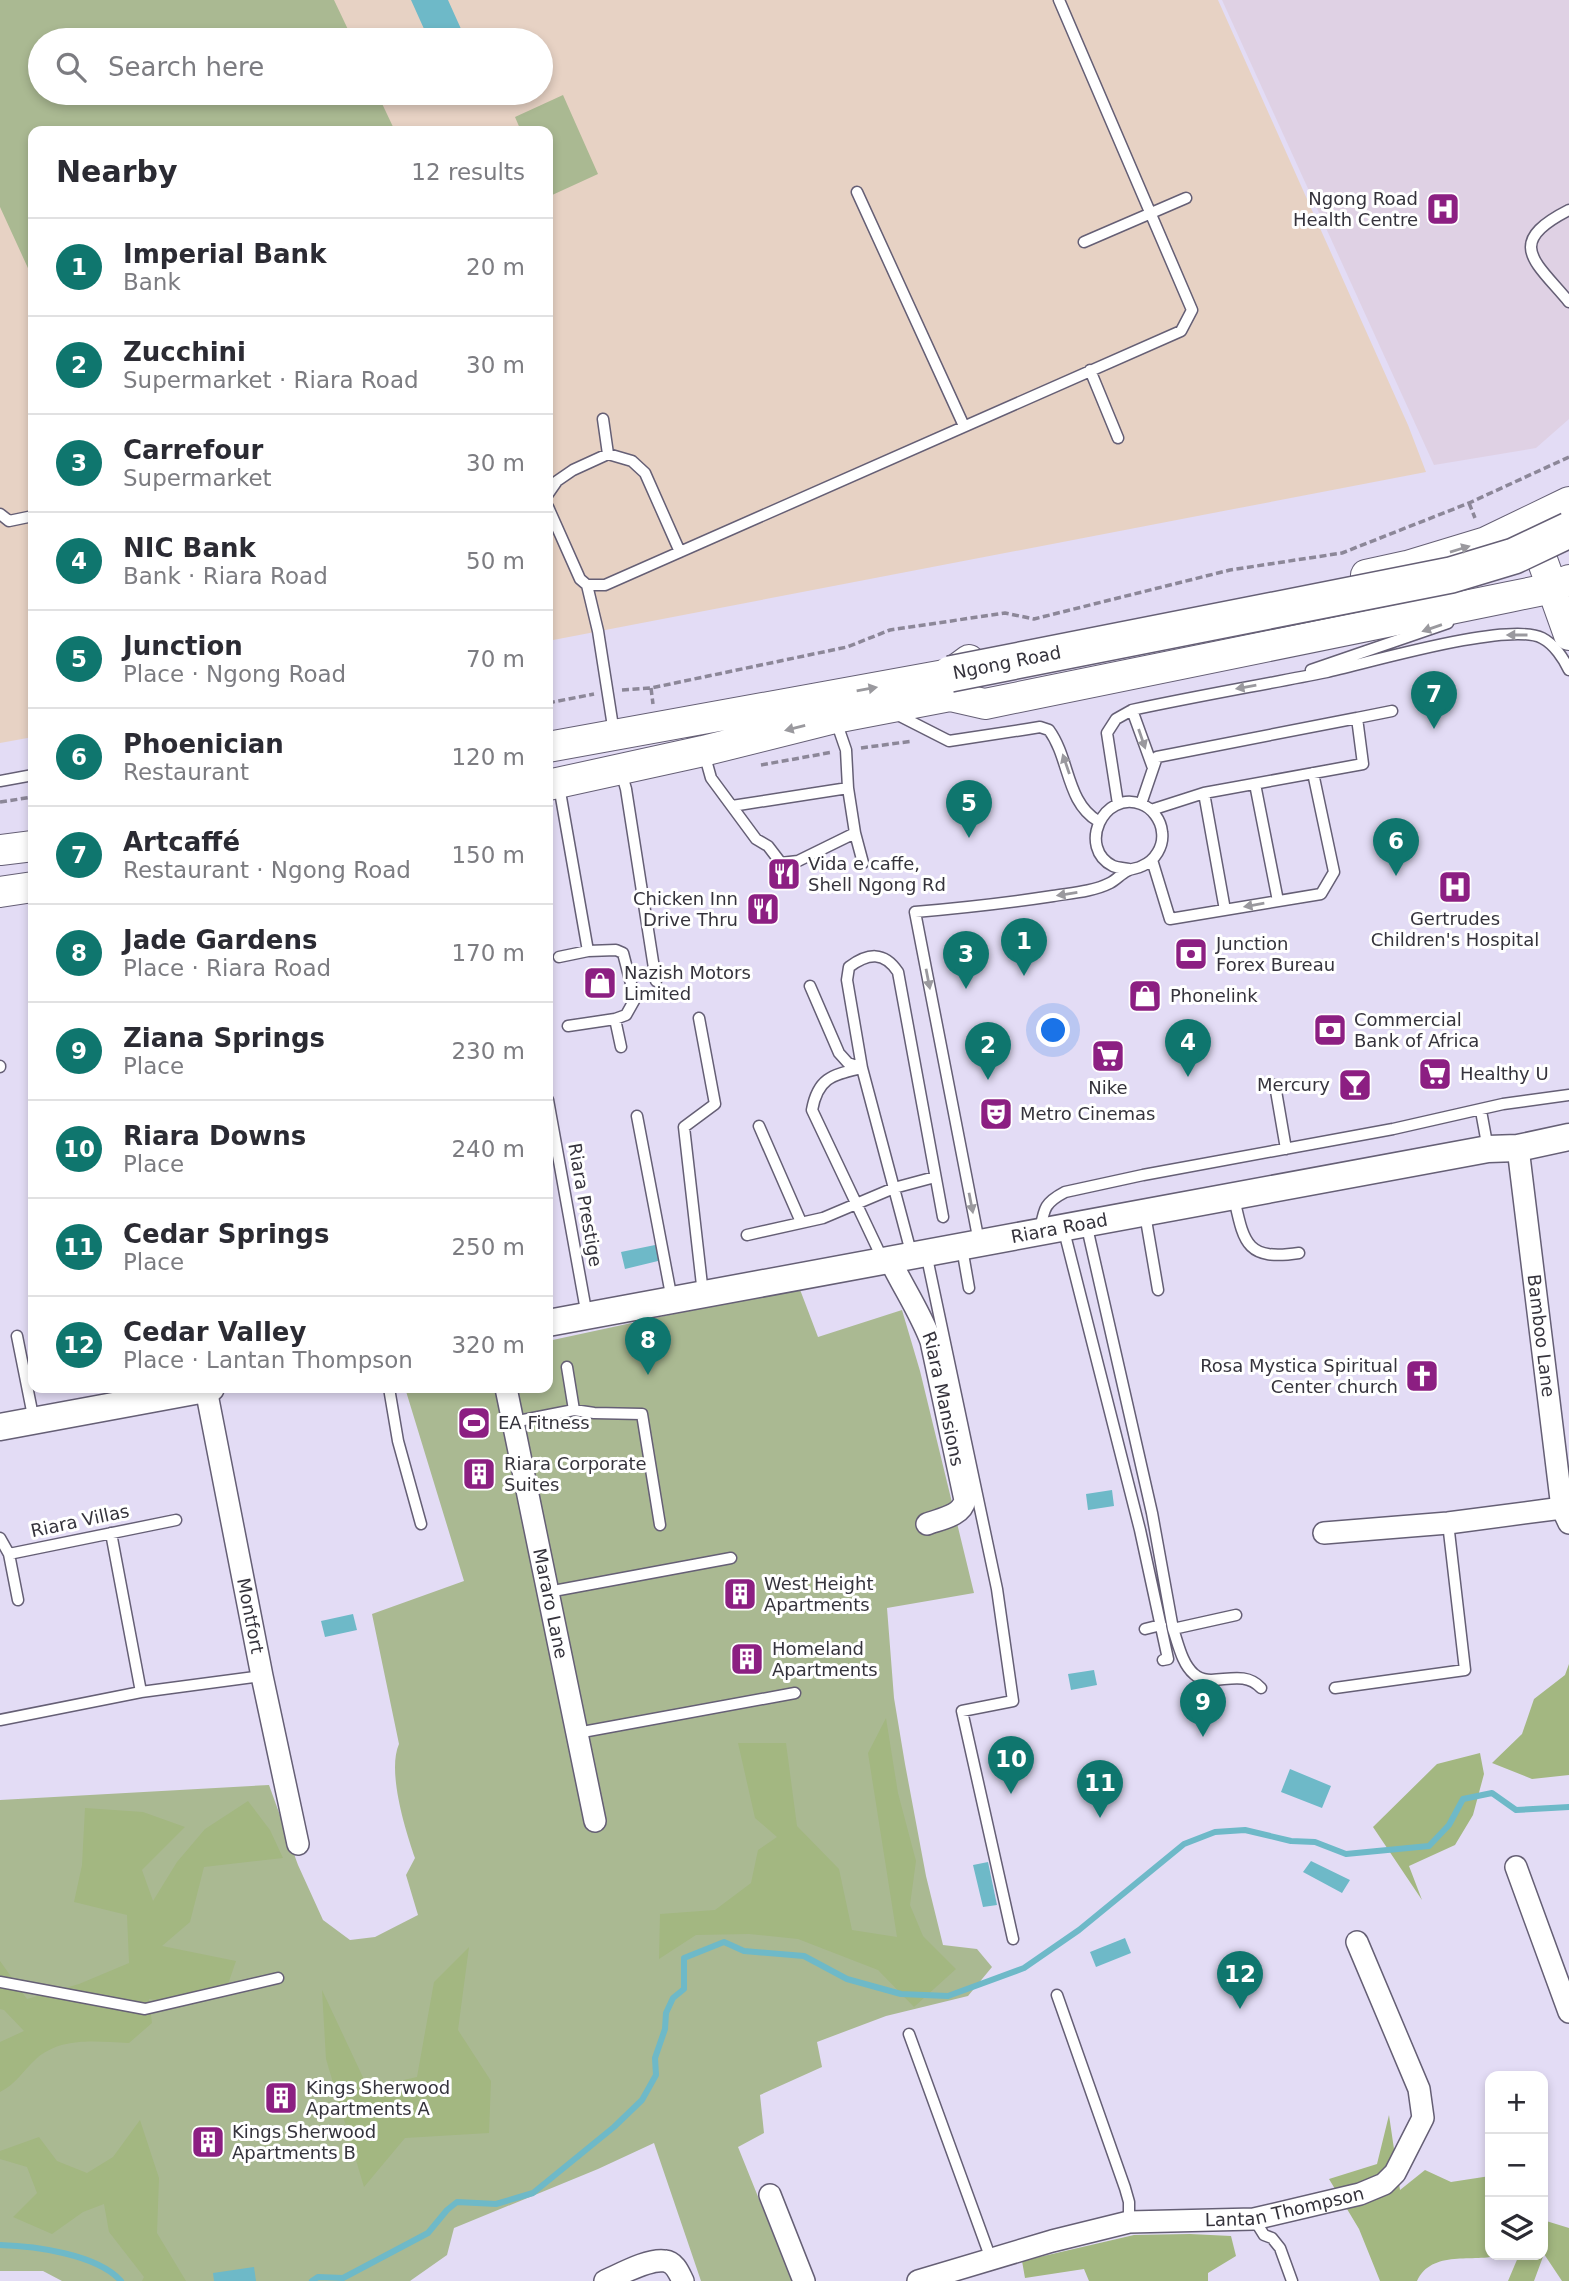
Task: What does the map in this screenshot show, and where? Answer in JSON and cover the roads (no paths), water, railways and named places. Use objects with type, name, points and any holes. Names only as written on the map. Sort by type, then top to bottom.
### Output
[{"type":"main road","name":"Ngong Road","points":[[950,685],[975,656],[1407,566],[1486,541],[1569,502]]},
{"type":"main road","points":[[1529,522],[1561,584],[1569,635]]},
{"type":"main road","name":"Ngong Road","points":[[553,784],[835,718],[886,709],[950,685],[1451,575],[1514,556],[1569,530]]},
{"type":"main road","name":"Ngong Road","points":[[950,685],[1459,595],[1516,577],[1569,552]]},
{"type":"main road","name":"Ngong Road","points":[[950,685],[985,704],[1561,584]]},
{"type":"main road","points":[[553,746],[656,727],[950,685]]},
{"type":"main road","points":[[0,850],[28,847]]},
{"type":"main road","points":[[0,892],[28,888]]},
{"type":"street","name":"Riara Road","points":[[553,1322],[1233,1195],[1488,1149],[1518,1148],[1569,1137]]},
{"type":"street","name":"Bamboo Lane","points":[[1518,1148],[1567,1512]]},
{"type":"street","name":"Riara Mansions","points":[[903,1257],[901,1283],[922,1318],[931,1341],[965,1500],[964,1507],[958,1512],[927,1524]]},
{"type":"street","points":[[0,1427],[182,1393]]},
{"type":"street","name":"Montfort","points":[[209,1393],[262,1676],[298,1843]]},
{"type":"street","name":"Mararo Lane","points":[[507,1393],[595,1821]]},
{"type":"street","points":[[1324,1533],[1567,1512]]},
{"type":"street","points":[[1516,1867],[1569,2012]]},
{"type":"street","name":"Lantan Thompson","points":[[923,2280],[1052,2241],[1129,2222],[1254,2219],[1360,2194],[1384,2184],[1395,2174],[1423,2118],[1419,2089],[1357,1942]]},
{"type":"street","points":[[770,2195],[804,2281]]},
{"type":"street","points":[[605,2281],[645,2264],[665,2261],[677,2268],[683,2281]]},
{"type":"lane","points":[[587,586],[605,585],[1181,331],[1192,310],[1059,0]]},
{"type":"lane","points":[[858,192],[964,426]]},
{"type":"lane","points":[[1084,242],[1186,198]]},
{"type":"lane","points":[[1569,211],[1534,235],[1530,248],[1534,260],[1569,302]]},
{"type":"lane","points":[[1090,370],[1118,438]]},
{"type":"lane","points":[[603,419],[608,454]]},
{"type":"lane","points":[[553,487],[573,470],[608,454],[632,461],[645,473],[680,552]]},
{"type":"lane","points":[[0,514],[9,521],[28,517]]},
{"type":"lane","points":[[553,518],[580,579],[587,586],[614,735]]},
{"type":"lane","points":[[1282,680],[1442,625],[1494,600]]},
{"type":"lane","points":[[1118,804],[1107,733],[1116,719],[1132,710],[1471,638],[1521,634],[1542,638],[1563,657],[1569,670]]},
{"type":"lane","points":[[886,709],[949,741],[1040,727],[1049,730],[1063,757],[1078,804],[1098,821]]},
{"type":"lane","points":[[1132,710],[1153,768]]},
{"type":"lane","points":[[1357,718],[1363,764],[1204,793],[1146,807],[1130,802],[1118,804],[1107,810],[1098,821],[1095,837],[1100,854],[1113,865],[1129,869],[1141,867],[1152,860],[1162,841],[1162,830],[1146,807],[1157,757],[1392,711]]},
{"type":"lane","points":[[835,718],[846,750],[848,788],[855,834],[863,863]]},
{"type":"lane","points":[[703,751],[711,778],[756,839],[768,846],[781,863],[797,861],[855,834]]},
{"type":"lane","points":[[620,769],[626,789],[656,981]]},
{"type":"lane","points":[[1152,860],[1170,919],[1321,894],[1334,872],[1312,773]]},
{"type":"lane","points":[[0,781],[28,776]]},
{"type":"lane","points":[[553,784],[588,951]]},
{"type":"lane","points":[[1255,784],[1278,901]]},
{"type":"lane","points":[[732,806],[848,788]]},
{"type":"lane","points":[[1204,793],[1225,910]]},
{"type":"lane","points":[[969,1288],[970,1243],[915,912],[983,906],[1090,890],[1110,883],[1129,869]]},
{"type":"lane","points":[[559,957],[588,951],[616,950],[623,953],[635,999],[626,1015],[568,1026]]},
{"type":"lane","points":[[903,1257],[894,1188],[862,1068],[847,981],[849,967],[860,959],[884,958],[891,962],[898,972],[943,1217]]},
{"type":"lane","points":[[810,986],[839,1053],[848,1063],[862,1068]]},
{"type":"lane","points":[[699,1018],[715,1104],[684,1127],[703,1294]]},
{"type":"lane","points":[[615,1019],[621,1047]]},
{"type":"lane","points":[[862,1068],[835,1075],[824,1082],[815,1095],[812,1110],[856,1206],[935,1293],[996,1589],[1013,1701],[962,1711],[1013,1939]]},
{"type":"lane","points":[[1275,1085],[1286,1149]]},
{"type":"lane","points":[[1261,1688],[1246,1678],[1203,1679],[1196,1676],[1187,1664],[1173,1629],[1152,1513],[1063,1227],[1044,1208],[1055,1197],[1066,1192],[1143,1175],[1481,1111],[1503,1104],[1569,1095]]},
{"type":"lane","points":[[1481,1111],[1488,1149]]},
{"type":"lane","points":[[637,1116],[672,1300]]},
{"type":"lane","points":[[759,1126],[801,1222]]},
{"type":"lane","name":"Riara Prestige","points":[[553,1128],[587,1316]]},
{"type":"lane","points":[[747,1235],[823,1218],[894,1188],[935,1177]]},
{"type":"lane","points":[[1233,1195],[1241,1233],[1248,1244],[1264,1254],[1299,1253]]},
{"type":"lane","points":[[1144,1212],[1158,1290]]},
{"type":"lane","points":[[1063,1227],[1140,1530],[1168,1659],[1163,1660]]},
{"type":"lane","points":[[17,1336],[28,1391]]},
{"type":"lane","points":[[567,1367],[574,1410]]},
{"type":"lane","points":[[28,1393],[34,1421]]},
{"type":"lane","points":[[390,1393],[398,1441],[421,1524]]},
{"type":"lane","points":[[513,1422],[574,1410],[594,1413],[642,1413],[660,1525]]},
{"type":"lane","name":"Riara Villas","points":[[9,1554],[176,1520]]},
{"type":"lane","points":[[1335,1688],[1465,1670],[1448,1523]]},
{"type":"lane","points":[[111,1533],[141,1692]]},
{"type":"lane","points":[[0,1538],[9,1554],[18,1600]]},
{"type":"lane","points":[[548,1592],[731,1558]]},
{"type":"lane","points":[[1173,1629],[1236,1615]]},
{"type":"lane","points":[[1145,1629],[1161,1625]]},
{"type":"lane","points":[[0,1720],[141,1692],[262,1676]]},
{"type":"lane","points":[[577,1733],[795,1693]]},
{"type":"lane","points":[[0,1982],[145,2009],[278,1978]]},
{"type":"lane","points":[[1057,1994],[1125,2189],[1129,2202],[1129,2222]]},
{"type":"lane","points":[[909,2034],[991,2259]]},
{"type":"lane","points":[[1254,2219],[1264,2235],[1272,2238],[1280,2248],[1292,2281]]},
{"type":"water","points":[[411,0],[448,0],[461,28],[424,28]]},
{"type":"water","points":[[658,1246],[658,1261],[625,1269],[621,1252]]},
{"type":"water","points":[[1112,1490],[1114,1506],[1088,1510],[1086,1494]]},
{"type":"water","points":[[353,1614],[357,1630],[325,1637],[321,1621]]},
{"type":"water","points":[[1094,1670],[1097,1685],[1071,1690],[1068,1674]]},
{"type":"water","points":[[1290,1769],[1331,1786],[1322,1808],[1281,1792]]},
{"type":"water","points":[[1311,1861],[1350,1880],[1342,1893],[1303,1872]]},
{"type":"water","points":[[988,1862],[997,1905],[983,1907],[973,1865]]},
{"type":"water","points":[[1125,1938],[1131,1953],[1096,1967],[1090,1952]]},
{"type":"water","points":[[254,2267],[256,2281],[214,2281],[213,2273]]},
{"type":"waterway","points":[[312,2281],[318,2277],[343,2278],[428,2233],[457,2202],[496,2204],[533,2193],[614,2127],[642,2100],[656,2075],[655,2058],[665,2029],[666,2013],[673,1998],[684,1989],[684,1958],[724,1942],[744,1951],[804,1956],[847,1979],[901,1994],[948,1996],[1024,1968],[1079,1930],[1184,1844],[1215,1832],[1245,1830],[1291,1841],[1315,1842],[1346,1854],[1429,1846],[1449,1825],[1463,1799],[1492,1793],[1516,1810],[1569,1807]]},
{"type":"waterway","points":[[0,2245],[30,2247],[81,2258],[97,2264],[121,2281]]},
{"type":"place","name":"Ngong Road Health Centre","points":[[1443,209]]},
{"type":"place","name":"Artcaffé","points":[[1434,729]]},
{"type":"place","name":"Junction","points":[[969,838]]},
{"type":"place","name":"Vida e caffe, Shell Ngong Rd","points":[[784,874]]},
{"type":"place","name":"Phoenician","points":[[1396,876]]},
{"type":"place","name":"Gertrudes Children's Hospital","points":[[1455,887]]},
{"type":"place","name":"Chicken Inn Drive Thru","points":[[763,909]]},
{"type":"place","name":"Junction Forex Bureau","points":[[1191,954]]},
{"type":"place","name":"Imperial Bank","points":[[1024,976]]},
{"type":"place","name":"Nazish Motors Limited","points":[[600,983]]},
{"type":"place","name":"Carrefour","points":[[966,989]]},
{"type":"place","name":"Phonelink","points":[[1145,996]]},
{"type":"place","name":"Commercial Bank of Africa","points":[[1330,1030]]},
{"type":"place","name":"Nike","points":[[1108,1056]]},
{"type":"place","name":"Healthy U","points":[[1435,1074]]},
{"type":"place","name":"NIC Bank","points":[[1188,1077]]},
{"type":"place","name":"Zucchini","points":[[988,1080]]},
{"type":"place","name":"Mercury","points":[[1355,1085]]},
{"type":"place","name":"Metro Cinemas","points":[[996,1114]]},
{"type":"place","name":"Jade Gardens","points":[[648,1375]]},
{"type":"place","name":"Rosa Mystica Spiritual Center church","points":[[1422,1376]]},
{"type":"place","name":"EA Fitness","points":[[474,1423]]},
{"type":"place","name":"Riara Corporate Suites","points":[[479,1474]]},
{"type":"place","name":"West Height Apartments","points":[[740,1594]]},
{"type":"place","name":"Homeland Apartments","points":[[747,1659]]},
{"type":"place","name":"Ziana Springs","points":[[1203,1737]]},
{"type":"place","name":"Riara Downs","points":[[1011,1794]]},
{"type":"place","name":"Cedar Springs","points":[[1100,1818]]},
{"type":"place","name":"Cedar Valley","points":[[1240,2009]]},
{"type":"place","name":"Kings Sherwood Apartments A","points":[[281,2098]]},
{"type":"place","name":"Kings Sherwood Apartments B","points":[[208,2142]]}]
